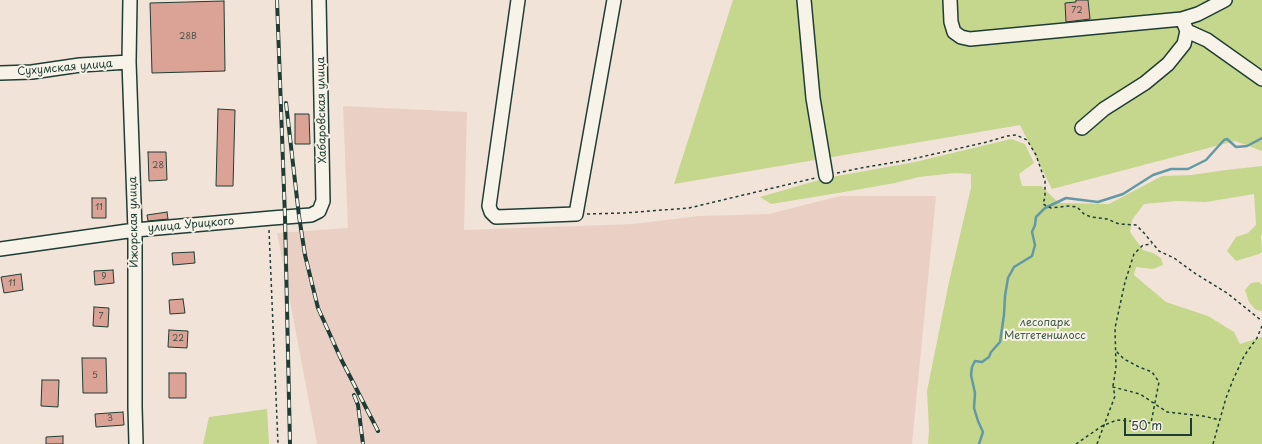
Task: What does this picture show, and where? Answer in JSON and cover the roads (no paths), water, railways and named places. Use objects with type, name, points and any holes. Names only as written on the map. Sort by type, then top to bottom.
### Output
[{"type":"street","name":"Ижорская улица","points":[[130,0],[129,62],[135,230],[136,444]]},
{"type":"street","name":"Хабаровская улица","points":[[311,215],[319,211],[324,201],[319,0]]},
{"type":"street","points":[[518,0],[489,206],[491,212],[496,217],[576,214],[614,0]]},
{"type":"street","points":[[804,0],[813,98],[826,176]]},
{"type":"street","points":[[950,0],[951,22],[954,32],[961,37],[970,39],[1182,19],[1198,14],[1225,0]]},
{"type":"street","points":[[1082,128],[1104,109],[1145,83],[1168,64],[1184,44],[1187,31],[1182,19]]},
{"type":"street","points":[[1187,31],[1207,40],[1262,79]]},
{"type":"street","name":"Сухумская улица","points":[[0,73],[32,72],[80,65],[129,62]]},
{"type":"street","name":"улица Урицкого","points":[[0,249],[135,230],[311,215]]},
{"type":"waterway","points":[[979,444],[983,432],[974,408],[975,393],[971,375],[972,367],[975,361],[982,362],[989,357],[991,352],[1000,342],[1008,278],[1014,267],[1032,256],[1035,245],[1032,232],[1036,217],[1045,208],[1066,198],[1098,202],[1123,194],[1153,175],[1171,169],[1188,169],[1206,160],[1224,140],[1227,139],[1236,147],[1247,146],[1262,138]]},
{"type":"railway","points":[[277,0],[285,217],[290,444]]},
{"type":"railway","points":[[286,103],[305,255],[318,308],[341,359],[378,431]]},
{"type":"railway","points":[[354,395],[358,405],[363,444]]},
{"type":"park label","name":"лесопарк Метгетеншлосс","points":[[1045,329]]}]
